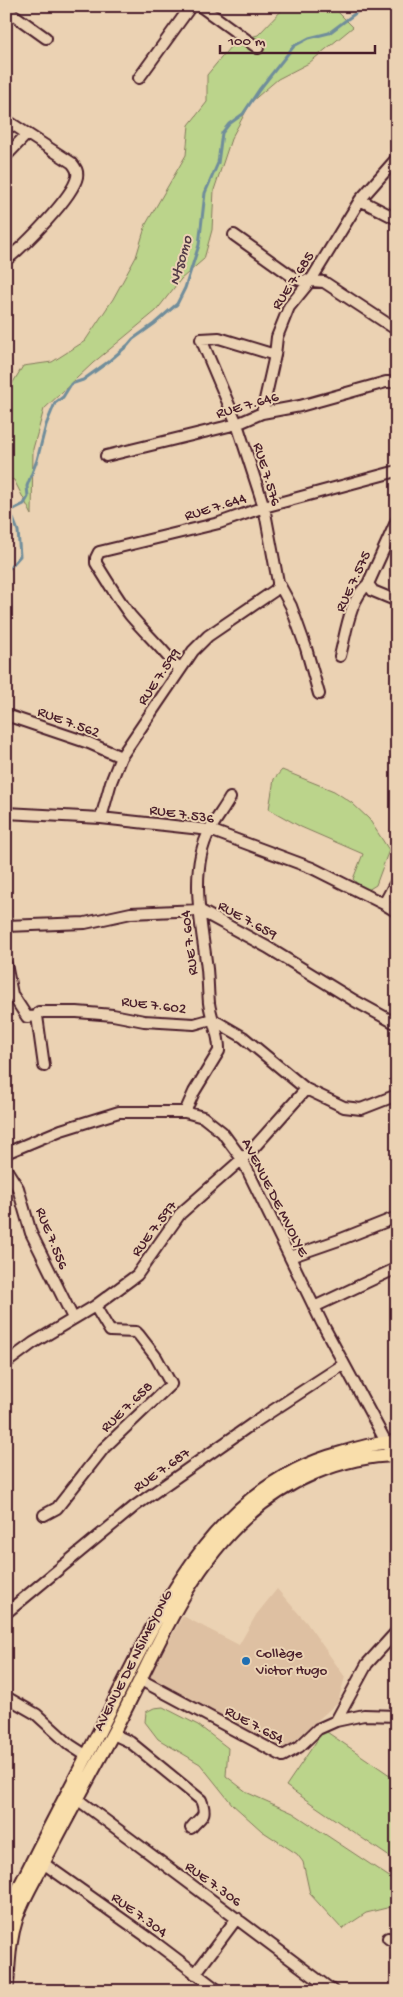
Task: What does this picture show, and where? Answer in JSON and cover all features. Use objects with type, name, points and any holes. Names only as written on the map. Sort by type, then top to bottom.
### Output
[{"type":"main road","name":"AVENUE DE NSIMEYONG","points":[[6,1915],[86,1756],[181,1578],[201,1549],[227,1520],[255,1496],[303,1466],[327,1457],[391,1442]]},
{"type":"main road","name":"AVENUE DE NSIMEYONG","points":[[10,1986],[8,1951],[16,1918],[43,1863],[113,1734],[139,1678],[200,1568],[222,1541],[247,1516],[274,1495],[309,1475],[330,1467],[353,1461],[394,1455]]},
{"type":"street","points":[[140,78],[191,6]]},
{"type":"street","points":[[200,6],[258,48]]},
{"type":"street","points":[[8,15],[46,38]]},
{"type":"street","points":[[6,120],[72,163],[77,170],[75,182],[51,216],[20,249],[6,260]]},
{"type":"street","points":[[6,156],[27,134]]},
{"type":"street","name":"RUE 7.685","points":[[262,412],[275,356],[277,337],[289,307],[311,280],[360,200],[397,158]]},
{"type":"street","points":[[360,200],[397,219]]},
{"type":"street","points":[[234,235],[293,277],[324,282],[397,330]]},
{"type":"street","name":"RUE 7.576","points":[[275,356],[219,338],[201,339],[237,424],[264,507],[278,582],[291,606],[306,648],[319,694]]},
{"type":"street","name":"RUE 7.646","points":[[106,456],[237,424],[262,412],[300,406],[386,382],[397,382]]},
{"type":"street","name":"RUE 7.644","points":[[179,670],[165,651],[131,615],[118,597],[96,564],[96,558],[100,552],[219,523],[264,507],[397,471]]},
{"type":"street","name":"RUE 7.575","points":[[340,656],[354,605],[361,590],[368,584],[397,520]]},
{"type":"street","name":"RUE 7.599","points":[[102,818],[121,757],[193,651],[208,636],[274,591],[278,587],[278,582]]},
{"type":"street","points":[[368,584],[373,591],[397,601]]},
{"type":"street","name":"RUE 7.562","points":[[6,715],[80,740],[121,757]]},
{"type":"street","name":"RUE 7.604","points":[[185,1112],[194,1092],[219,1051],[220,1044],[212,1019],[199,910],[199,863],[210,830],[230,798]]},
{"type":"street","name":"RUE 7.536","points":[[6,813],[102,818],[210,830],[312,868],[397,912]]},
{"type":"street","points":[[384,904],[397,880]]},
{"type":"street","name":"RUE 7.659","points":[[6,926],[84,923],[131,914],[199,910],[268,947],[355,1001],[397,1024]]},
{"type":"street","points":[[6,964],[12,994],[28,1017],[37,1016],[44,1066]]},
{"type":"street","name":"RUE 7.602","points":[[37,1016],[40,1012],[77,1012],[113,1014],[144,1021],[194,1024],[212,1019]]},
{"type":"street","points":[[212,1019],[243,1037],[306,1089],[344,1106],[361,1109],[379,1104],[397,1095]]},
{"type":"street","name":"RUE 7.597","points":[[6,1363],[33,1343],[95,1306],[137,1275],[180,1214],[242,1159],[306,1089]]},
{"type":"street","name":"AVENUE DE MVOLYE","points":[[6,1153],[61,1130],[120,1112],[185,1112],[203,1118],[222,1132],[242,1159],[314,1307],[344,1364],[391,1442],[394,1455]]},
{"type":"street","name":"RUE 7.556","points":[[6,1169],[18,1188],[31,1232],[73,1318]]},
{"type":"street","points":[[290,1257],[397,1217]]},
{"type":"street","points":[[314,1307],[397,1268]]},
{"type":"street","name":"RUE 7.658","points":[[44,1515],[57,1508],[104,1448],[171,1384],[156,1357],[139,1335],[136,1332],[110,1331],[95,1306]]},
{"type":"street","name":"RUE 7.687","points":[[6,1613],[142,1501],[252,1424],[344,1364]]},
{"type":"street","points":[[336,1721],[367,1664],[397,1631]]},
{"type":"street","name":"RUE 7.654","points":[[139,1678],[284,1756],[299,1747],[318,1729],[336,1721]]},
{"type":"street","points":[[8,1698],[36,1714],[70,1745],[86,1756]]},
{"type":"street","points":[[336,1721],[364,1716],[397,1716]]},
{"type":"street","points":[[113,1734],[130,1742],[201,1800],[204,1811],[203,1816],[191,1828]]},
{"type":"street","name":"RUE 7.306","points":[[77,1799],[334,1991]]},
{"type":"street","name":"RUE 7.304","points":[[43,1863],[219,1991]]},
{"type":"street","points":[[195,1974],[237,1918]]},
{"type":"shaded area","name":"Collège Victor Hugo","points":[[277,1589],[306,1622],[345,1677],[338,1702],[282,1752],[147,1679],[183,1616],[239,1645],[256,1615]]},
{"type":"green space","points":[[286,6],[332,6],[353,27],[309,63],[278,79],[251,102],[231,139],[214,190],[212,230],[204,259],[181,279],[156,311],[93,363],[44,409],[33,449],[32,515],[14,480],[6,478],[6,394],[23,366],[52,362],[85,341],[113,299],[136,257],[146,224],[186,155],[189,125],[207,102],[207,75],[235,41],[258,35]]},
{"type":"green space","points":[[282,770],[334,791],[352,803],[369,819],[389,850],[376,885],[368,890],[358,885],[353,879],[363,854],[301,827],[269,809],[274,779]]},
{"type":"green space","points":[[163,1707],[198,1725],[228,1748],[226,1776],[248,1793],[293,1813],[397,1882],[397,1904],[366,1913],[342,1929],[310,1894],[303,1862],[297,1854],[262,1831],[232,1804],[200,1764],[158,1739],[145,1722],[146,1712],[154,1708]]},
{"type":"green space","points":[[324,1730],[397,1780],[397,1862],[286,1786]]},
{"type":"waterway","name":"Ntsomo","points":[[6,572],[20,556],[18,531],[10,511],[24,504],[28,497],[27,486],[55,403],[63,397],[71,384],[83,380],[108,362],[133,339],[177,304],[185,288],[199,245],[205,193],[218,163],[222,133],[229,124],[243,114],[259,90],[294,46],[309,38],[329,33],[365,6]]},
{"type":"place","name":"Collège Victor Hugo","points":[[246,1661]]}]
